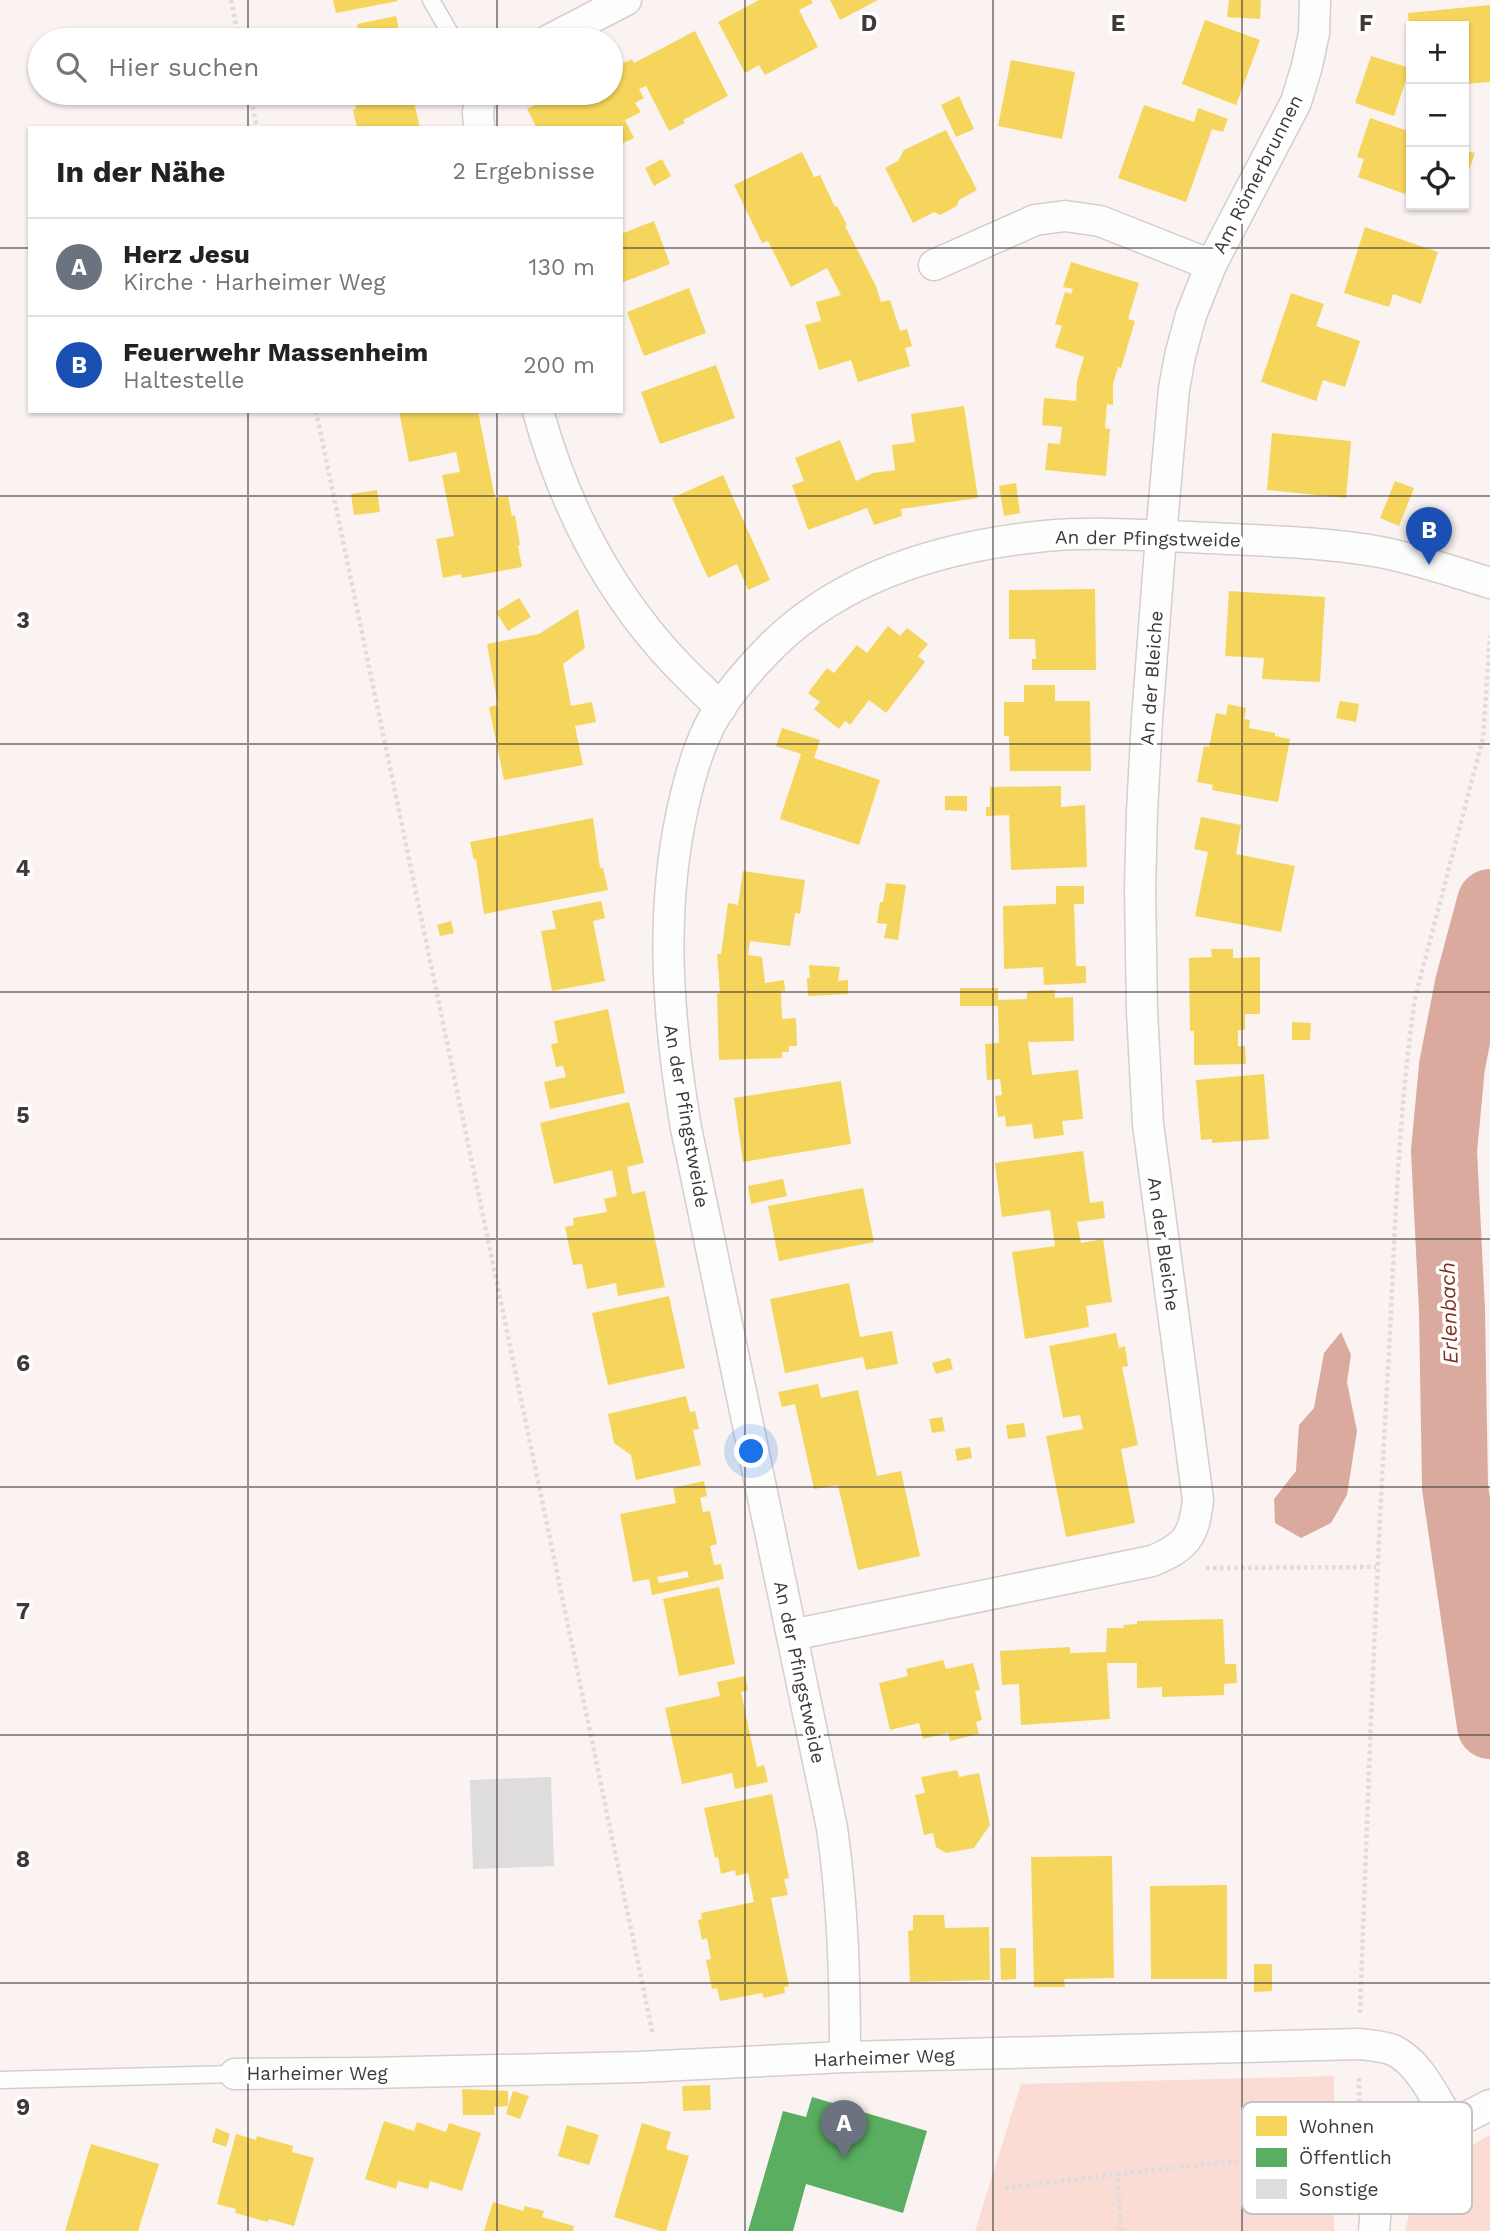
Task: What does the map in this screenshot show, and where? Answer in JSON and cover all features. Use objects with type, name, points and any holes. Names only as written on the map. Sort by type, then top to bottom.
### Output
[{"type":"street","points":[[572,28],[626,0]]},
{"type":"street","name":"Am Römerbrunnen","points":[[1161,536],[1174,389],[1191,315],[1211,265],[1296,102],[1312,44],[1315,0]]},
{"type":"street","points":[[479,105],[479,126]]},
{"type":"street","name":"Am Römerbrunnen","points":[[934,265],[1035,220],[1065,216],[1100,221],[1211,265]]},
{"type":"street","points":[[539,413],[563,488],[588,542],[633,612],[661,647],[721,708]]},
{"type":"street","name":"An der Pfingstweide","points":[[845,2057],[844,1948],[837,1862],[826,1796],[686,1128],[670,1013],[668,919],[677,834],[696,758],[709,727],[750,669],[814,610],[873,578],[939,555],[1002,542],[1047,536],[1161,536],[1346,547],[1382,552],[1490,583]]},
{"type":"street","name":"An der Bleiche","points":[[1161,536],[1145,759],[1140,943],[1148,1124],[1198,1500],[1196,1523],[1188,1538],[1173,1552]]},
{"type":"street","points":[[792,1635],[1152,1561],[1173,1552]]},
{"type":"street","name":"Harheimer Weg","points":[[235,2074],[660,2066],[845,2057],[1359,2044],[1394,2051],[1407,2060],[1437,2102]]},
{"type":"street","points":[[1472,2114],[1490,2105]]},
{"type":"lane","points":[[431,0],[447,28]]},
{"type":"lane","points":[[0,2080],[235,2074]]},
{"type":"path","points":[[231,0],[237,28]]},
{"type":"path","points":[[252,105],[257,126]]},
{"type":"path","points":[[316,413],[660,2066]]},
{"type":"path","points":[[1359,2102],[1376,1567],[1399,1170],[1410,1036],[1415,998],[1483,738],[1490,636]]},
{"type":"path","points":[[1173,1552],[1196,1568],[1376,1567]]},
{"type":"path","points":[[1005,2188],[1242,2161]]},
{"type":"path","points":[[1118,2174],[1121,2231]]},
{"type":"shaded area","points":[[1341,1332],[1351,1355],[1347,1382],[1357,1431],[1347,1495],[1331,1523],[1301,1538],[1275,1523],[1274,1499],[1296,1471],[1299,1425],[1314,1408],[1324,1353]]},
{"type":"shaded area","points":[[1334,2076],[1334,2102],[1242,2102],[1242,2214],[1334,2214],[1334,2231],[975,2231],[1021,2084]]},
{"type":"shaded area","points":[[1490,2135],[1490,2231],[1405,2231],[1409,2214],[1472,2214],[1472,2145]]},
{"type":"building: Wohnen","points":[[333,0],[397,0],[398,1],[336,13]]},
{"type":"building: Wohnen","points":[[759,0],[811,0],[813,3],[799,10],[818,47],[765,75],[759,65],[745,73],[718,22]]},
{"type":"building: Wohnen","points":[[830,0],[878,0],[840,20]]},
{"type":"building: Wohnen","points":[[1229,0],[1261,0],[1260,19],[1227,17]]},
{"type":"building: Wohnen","points":[[1490,5],[1490,82],[1469,84],[1469,21],[1409,21],[1408,13]]},
{"type":"building: Wohnen","points":[[396,16],[398,28],[358,28],[357,24]]},
{"type":"building: Wohnen","points":[[1205,20],[1260,40],[1236,105],[1182,84]]},
{"type":"building: Wohnen","points":[[695,31],[728,96],[683,120],[685,123],[669,131],[646,86],[639,89],[644,98],[635,103],[641,112],[625,120],[634,138],[623,143],[623,126],[536,126],[527,109],[535,105],[623,105],[623,63],[632,59],[634,63]]},
{"type":"building: Wohnen","points":[[1371,56],[1406,67],[1406,80],[1394,116],[1355,103]]},
{"type":"building: Wohnen","points":[[1011,60],[1075,72],[1062,139],[998,126]]},
{"type":"building: Wohnen","points":[[959,96],[974,129],[956,137],[941,105]]},
{"type":"building: Wohnen","points":[[355,105],[415,105],[420,126],[357,126],[353,110],[356,109]]},
{"type":"building: Wohnen","points":[[1144,105],[1194,122],[1198,108],[1228,119],[1223,132],[1212,129],[1186,202],[1118,178]]},
{"type":"building: Wohnen","points":[[1370,118],[1406,130],[1405,194],[1358,177],[1364,159],[1357,157]]},
{"type":"building: Wohnen","points":[[946,130],[977,190],[940,215],[934,212],[913,223],[885,168],[898,161],[904,150]]},
{"type":"building: Wohnen","points":[[1469,151],[1475,153],[1469,170]]},
{"type":"building: Wohnen","points":[[802,152],[814,177],[820,175],[835,207],[837,206],[876,286],[881,302],[890,300],[900,331],[907,329],[912,346],[905,348],[910,366],[858,382],[851,360],[819,370],[805,325],[821,321],[816,302],[841,295],[827,268],[791,287],[768,241],[762,243],[734,185]]},
{"type":"building: Wohnen","points":[[662,159],[671,176],[654,186],[645,168]]},
{"type":"building: Wohnen","points":[[654,221],[670,264],[623,282],[623,233]]},
{"type":"building: Wohnen","points":[[1365,227],[1438,252],[1421,304],[1393,294],[1389,307],[1344,293]]},
{"type":"building: Wohnen","points":[[1071,262],[1139,283],[1128,319],[1135,321],[1121,368],[1118,367],[1113,384],[1113,405],[1107,404],[1105,428],[1110,429],[1106,476],[1045,470],[1048,443],[1060,444],[1062,427],[1042,425],[1044,398],[1076,401],[1077,381],[1084,357],[1055,347],[1062,326],[1055,324],[1065,292],[1071,294],[1073,289],[1063,287]]},
{"type":"building: Wohnen","points":[[689,288],[706,333],[644,356],[627,312]]},
{"type":"building: Wohnen","points":[[1291,293],[1324,304],[1316,326],[1360,341],[1345,387],[1323,380],[1316,401],[1261,382]]},
{"type":"building: Wohnen","points":[[716,365],[735,418],[660,444],[641,392]]},
{"type":"building: Wohnen","points":[[964,406],[978,498],[901,509],[902,516],[874,525],[867,508],[808,530],[792,485],[804,481],[795,458],[840,440],[856,481],[873,473],[895,470],[892,445],[915,442],[911,414]]},
{"type":"building: Wohnen","points":[[399,413],[478,413],[495,498],[508,496],[512,516],[515,515],[522,567],[462,578],[461,574],[443,578],[436,539],[454,536],[442,475],[460,472],[456,452],[409,462]]},
{"type":"building: Wohnen","points":[[1272,433],[1351,441],[1346,498],[1267,490]]},
{"type":"building: Wohnen","points":[[723,475],[770,580],[748,590],[737,564],[708,578],[672,498]]},
{"type":"building: Wohnen","points":[[1395,481],[1414,488],[1399,526],[1380,518]]},
{"type":"building: Wohnen","points":[[1016,483],[1020,513],[1004,516],[999,486]]},
{"type":"building: Wohnen","points":[[377,490],[380,512],[354,515],[351,494]]},
{"type":"building: Wohnen","points":[[1095,589],[1096,670],[1032,670],[1032,659],[1036,659],[1035,639],[1009,639],[1009,590]]},
{"type":"building: Wohnen","points":[[1229,591],[1325,597],[1320,682],[1262,679],[1264,658],[1225,656]]},
{"type":"building: Wohnen","points":[[519,598],[531,617],[508,631],[496,612]]},
{"type":"building: Wohnen","points":[[578,609],[585,648],[563,664],[571,706],[592,702],[596,722],[575,726],[583,765],[504,780],[489,707],[498,705],[487,644],[539,634]]},
{"type":"building: Wohnen","points":[[888,626],[900,636],[907,628],[928,644],[918,656],[925,662],[886,713],[869,700],[850,725],[845,721],[839,729],[814,709],[820,702],[808,693],[827,668],[834,673],[857,645],[867,653]]},
{"type":"building: Wohnen","points":[[1024,685],[1055,685],[1055,701],[1090,701],[1091,771],[1010,771],[1009,736],[1004,736],[1004,702],[1024,702]]},
{"type":"building: Wohnen","points":[[1340,701],[1359,704],[1356,722],[1336,718]]},
{"type":"building: Wohnen","points":[[1228,704],[1246,708],[1244,719],[1250,720],[1249,728],[1290,739],[1278,802],[1212,790],[1213,785],[1197,782],[1204,746],[1209,747],[1216,713],[1226,715]]},
{"type":"building: Wohnen","points":[[782,728],[820,740],[814,758],[880,780],[859,845],[780,819],[801,754],[776,746]]},
{"type":"building: Wohnen","points":[[1061,786],[1061,807],[1085,805],[1087,867],[1011,870],[1009,815],[986,816],[986,807],[990,807],[990,787]]},
{"type":"building: Wohnen","points":[[945,796],[967,796],[967,811],[945,810]]},
{"type":"building: Wohnen","points":[[1201,817],[1241,825],[1236,854],[1295,866],[1281,932],[1195,916],[1208,852],[1194,849]]},
{"type":"building: Wohnen","points":[[593,818],[600,868],[603,868],[608,890],[484,914],[476,859],[474,860],[470,842]]},
{"type":"building: Wohnen","points":[[743,871],[805,880],[800,914],[795,913],[790,946],[750,941],[748,955],[762,957],[765,983],[784,980],[785,991],[781,991],[782,1019],[796,1018],[797,1046],[789,1046],[789,1052],[782,1052],[782,1058],[719,1060],[717,994],[720,993],[717,954],[721,954],[728,903],[738,905]]},
{"type":"building: Wohnen","points":[[886,883],[906,885],[898,940],[884,938],[887,924],[877,923]]},
{"type":"building: Wohnen","points":[[1056,886],[1084,886],[1084,904],[1074,904],[1076,966],[1086,966],[1086,983],[1044,985],[1043,967],[1004,969],[1003,906],[1056,904]]},
{"type":"building: Wohnen","points":[[601,901],[605,918],[593,921],[605,981],[552,991],[541,931],[556,929],[552,911]]},
{"type":"building: Wohnen","points":[[451,921],[454,933],[440,936],[437,925]]},
{"type":"building: Wohnen","points":[[1211,949],[1233,949],[1233,958],[1260,957],[1260,1014],[1245,1014],[1245,1030],[1238,1030],[1238,1046],[1245,1046],[1246,1064],[1194,1065],[1194,1031],[1190,1031],[1189,958],[1212,957]]},
{"type":"building: Wohnen","points":[[809,965],[840,967],[838,981],[848,980],[848,994],[808,996]]},
{"type":"building: Wohnen","points":[[960,988],[998,988],[998,1000],[1027,999],[1027,991],[1055,990],[1055,998],[1073,997],[1074,1041],[1028,1042],[1032,1075],[1078,1070],[1083,1119],[1062,1121],[1064,1135],[1034,1139],[1032,1124],[1006,1127],[1005,1116],[998,1117],[995,1096],[1002,1095],[1000,1079],[987,1080],[985,1044],[999,1043],[998,1006],[960,1006]]},
{"type":"building: Wohnen","points":[[608,1009],[625,1093],[550,1109],[544,1082],[566,1077],[563,1066],[556,1067],[551,1044],[558,1043],[554,1021]]},
{"type":"building: Wohnen","points":[[1292,1022],[1311,1023],[1310,1040],[1292,1040]]},
{"type":"building: Wohnen","points":[[1264,1074],[1269,1139],[1212,1143],[1212,1139],[1201,1140],[1196,1080]]},
{"type":"building: Wohnen","points":[[841,1081],[851,1144],[743,1162],[734,1098]]},
{"type":"building: Wohnen","points":[[629,1102],[644,1163],[627,1167],[632,1194],[645,1191],[665,1287],[618,1296],[616,1283],[587,1289],[582,1264],[573,1265],[565,1227],[574,1225],[573,1218],[607,1212],[604,1199],[617,1196],[612,1170],[554,1184],[540,1123]]},
{"type":"building: Wohnen","points":[[1083,1151],[1090,1203],[1103,1201],[1105,1218],[1077,1222],[1081,1243],[1103,1239],[1112,1302],[1086,1306],[1089,1327],[1025,1339],[1012,1252],[1055,1246],[1050,1210],[1002,1217],[995,1163]]},
{"type":"building: Wohnen","points":[[783,1179],[787,1196],[751,1204],[748,1186]]},
{"type":"building: Wohnen","points":[[863,1188],[874,1242],[779,1261],[768,1206]]},
{"type":"building: Wohnen","points":[[849,1283],[860,1337],[892,1331],[898,1364],[866,1370],[863,1357],[785,1373],[770,1299]]},
{"type":"building: Wohnen","points":[[669,1296],[685,1368],[608,1385],[592,1313]]},
{"type":"building: Wohnen","points":[[1116,1333],[1119,1348],[1125,1346],[1128,1366],[1122,1367],[1138,1445],[1121,1449],[1135,1523],[1066,1537],[1046,1436],[1083,1429],[1080,1415],[1063,1418],[1049,1346]]},
{"type":"building: Wohnen","points":[[950,1358],[953,1369],[936,1374],[932,1363]]},
{"type":"building: Wohnen","points":[[818,1384],[821,1398],[858,1390],[877,1476],[901,1471],[920,1556],[858,1570],[838,1485],[814,1489],[795,1404],[782,1407],[778,1392]]},
{"type":"building: Wohnen","points":[[686,1396],[690,1412],[695,1411],[699,1429],[693,1430],[701,1465],[636,1480],[631,1455],[614,1443],[608,1414]]},
{"type":"building: Wohnen","points":[[942,1417],[945,1431],[932,1433],[929,1419]]},
{"type":"building: Wohnen","points":[[1024,1423],[1026,1437],[1008,1439],[1006,1425]]},
{"type":"building: Wohnen","points":[[970,1447],[972,1458],[957,1461],[955,1449]]},
{"type":"building: Wohnen","points":[[704,1481],[707,1496],[700,1498],[703,1512],[710,1511],[717,1544],[710,1546],[714,1565],[721,1564],[724,1579],[652,1595],[649,1579],[633,1582],[620,1514],[676,1503],[673,1488]],"holes":[[[687,1571],[689,1577],[659,1583],[657,1577]]]},
{"type":"building: Wohnen","points":[[719,1587],[735,1664],[679,1676],[663,1599]]},
{"type":"building: Wohnen","points":[[1223,1619],[1225,1664],[1236,1664],[1237,1683],[1224,1684],[1224,1695],[1162,1697],[1162,1687],[1137,1688],[1137,1663],[1107,1663],[1110,1719],[1021,1725],[1019,1684],[1002,1685],[1000,1651],[1070,1647],[1070,1653],[1106,1652],[1107,1628],[1124,1628],[1123,1625],[1137,1624],[1137,1621]]},
{"type":"building: Wohnen","points":[[943,1660],[946,1669],[973,1663],[980,1690],[975,1691],[982,1720],[976,1722],[979,1734],[950,1741],[948,1733],[923,1739],[919,1723],[890,1730],[879,1683],[908,1676],[906,1669]]},
{"type":"building: Wohnen","points":[[745,1676],[748,1690],[741,1692],[757,1767],[764,1765],[768,1782],[735,1789],[732,1773],[682,1784],[665,1708],[720,1696],[717,1682]]},
{"type":"building: Wohnen","points":[[957,1770],[959,1777],[979,1773],[990,1825],[974,1848],[946,1853],[936,1847],[933,1833],[924,1835],[915,1795],[925,1793],[921,1777]]},
{"type":"building: Wohnen","points":[[772,1794],[789,1878],[784,1879],[788,1895],[771,1898],[789,1986],[784,1987],[785,1993],[764,1998],[762,1993],[720,2001],[717,1988],[712,1989],[706,1960],[711,1959],[707,1938],[702,1940],[698,1920],[702,1919],[701,1913],[754,1902],[748,1873],[736,1876],[735,1870],[721,1874],[704,1808]]},
{"type":"building: Wohnen","points":[[1112,1856],[1114,1978],[1064,1979],[1065,1987],[1034,1987],[1031,1857]]},
{"type":"building: Wohnen","points":[[1227,1885],[1227,1979],[1151,1979],[1150,1886]]},
{"type":"building: Wohnen","points":[[913,1915],[944,1915],[945,1928],[989,1927],[990,1980],[910,1982],[908,1931],[913,1930]]},
{"type":"building: Wohnen","points":[[1000,1948],[1016,1948],[1016,1979],[1001,1980]]},
{"type":"building: Wohnen","points":[[1254,1964],[1272,1964],[1272,1991],[1254,1992]]},
{"type":"building: Wohnen","points":[[710,2085],[711,2110],[683,2111],[682,2086]]},
{"type":"building: Wohnen","points":[[462,2089],[508,2091],[508,2106],[494,2107],[495,2115],[463,2115]]},
{"type":"building: Wohnen","points":[[513,2091],[529,2096],[520,2119],[506,2114]]},
{"type":"building: Wohnen","points":[[384,2121],[414,2131],[417,2122],[446,2132],[449,2123],[481,2133],[462,2191],[430,2181],[428,2189],[398,2181],[396,2189],[365,2179]]},
{"type":"building: Wohnen","points":[[642,2123],[671,2132],[666,2149],[689,2156],[666,2231],[614,2217]]},
{"type":"building: Wohnen","points":[[567,2125],[599,2135],[589,2165],[558,2156]]},
{"type":"building: Wohnen","points":[[216,2128],[230,2134],[226,2147],[212,2142]]},
{"type":"building: Wohnen","points":[[236,2134],[256,2140],[257,2136],[293,2146],[292,2152],[314,2158],[294,2226],[235,2213],[236,2209],[217,2204]]},
{"type":"building: Wohnen","points":[[91,2144],[159,2164],[138,2231],[65,2231]]},
{"type":"building: Wohnen","points":[[493,2202],[523,2211],[525,2206],[544,2211],[542,2217],[574,2226],[573,2231],[484,2231]]},
{"type":"building: Öffentlich","points":[[812,2097],[927,2131],[903,2213],[806,2184],[793,2231],[748,2231],[783,2111],[806,2117]]},
{"type":"building: Sonstige","points":[[551,1777],[554,1866],[473,1869],[470,1780]]},
{"type":"waterway","name":"Erlenbach","points":[[1490,902],[1468,984],[1452,1066],[1444,1151],[1452,1310],[1455,1487],[1490,1726]]},
{"type":"place","name":"Feuerwehr Massenheim","points":[[1429,565]]},
{"type":"place","name":"Herz Jesu","points":[[844,2158]]}]
